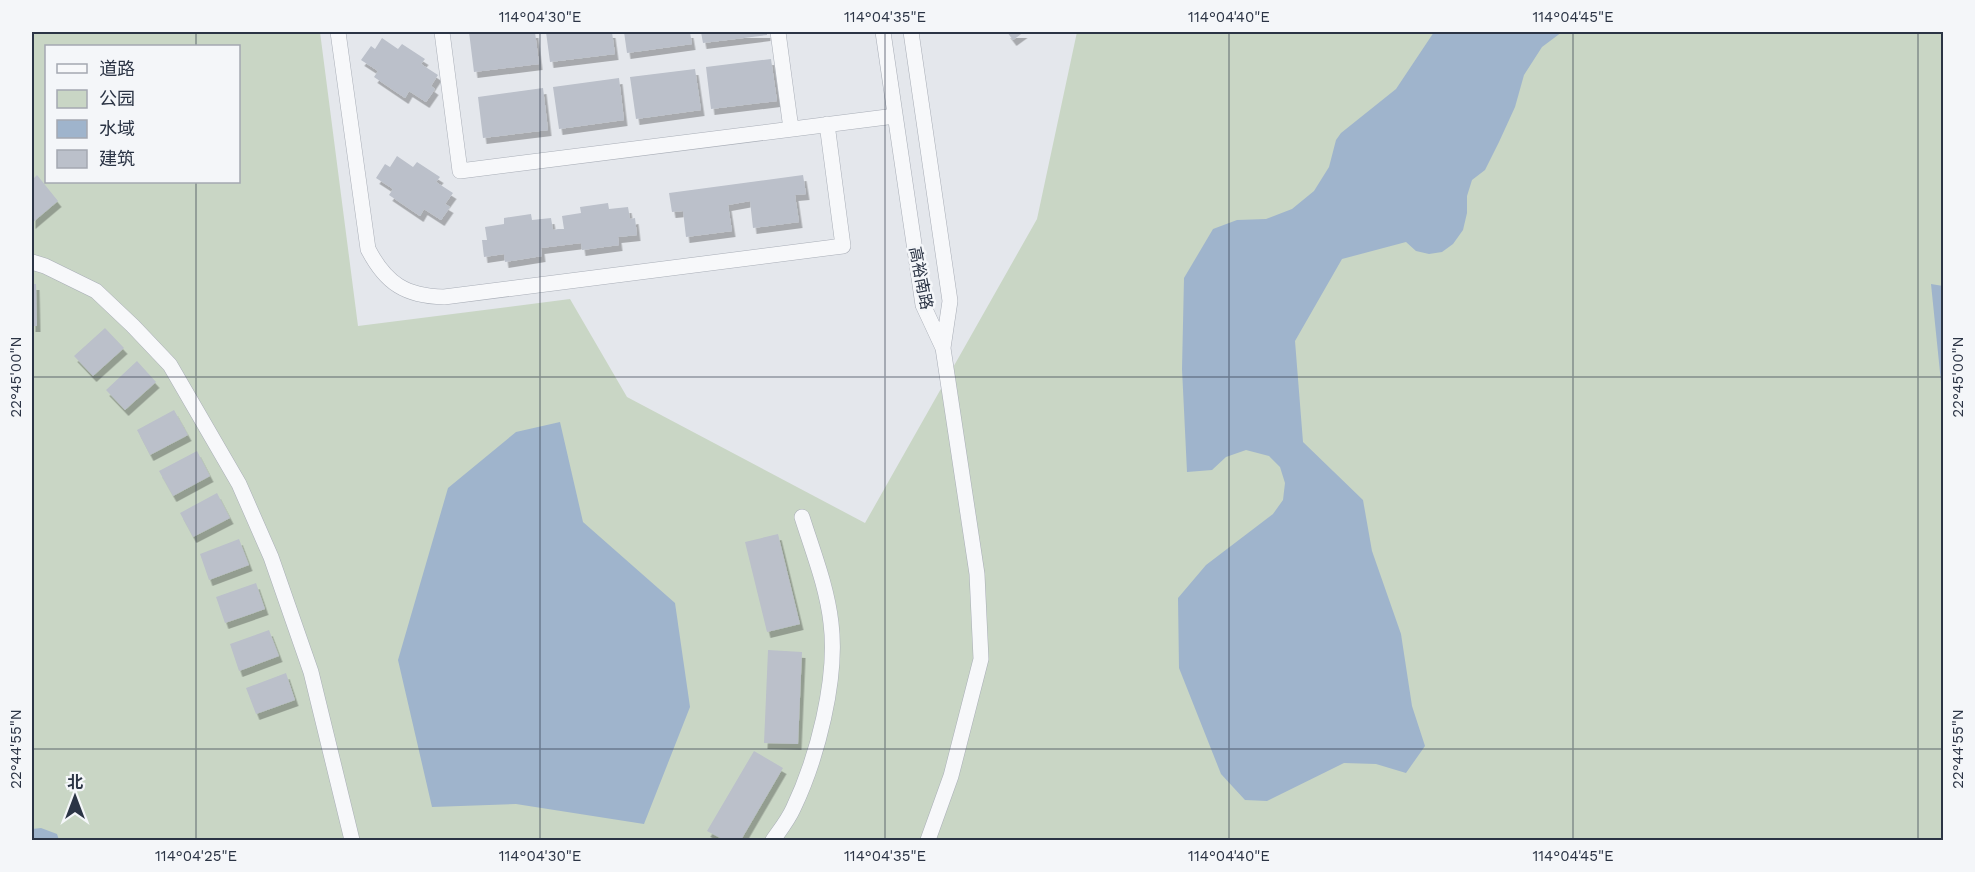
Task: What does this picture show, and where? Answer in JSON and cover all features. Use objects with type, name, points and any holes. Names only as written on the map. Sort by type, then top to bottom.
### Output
[{"type":"street","points":[[338,32],[368,249],[377,266],[390,280],[406,291],[425,297],[444,297],[843,246],[827,124]]},
{"type":"street","points":[[442,32],[460,171],[896,116]]},
{"type":"street","points":[[778,32],[791,129]]},
{"type":"street","name":"高裕南路","points":[[883,32],[923,304],[943,348]]},
{"type":"street","name":"高裕南路","points":[[910,32],[950,301],[943,348]]},
{"type":"street","points":[[32,262],[96,291],[170,365],[239,484],[271,557],[311,672],[352,840]]},
{"type":"street","points":[[928,840],[951,776],[981,659],[977,574],[943,348]]},
{"type":"street","points":[[773,840],[793,810],[816,746],[832,668],[831,623],[823,584],[802,517]]},
{"type":"green space","points":[[32,32],[320,32],[358,326],[570,299],[627,397],[865,523],[1037,219],[1077,32],[1943,32],[1943,840],[32,840]]},
{"type":"water","points":[[1434,32],[1562,32],[1542,47],[1524,75],[1515,107],[1499,142],[1485,170],[1472,180],[1467,196],[1467,213],[1463,230],[1453,244],[1442,252],[1429,254],[1416,251],[1406,242],[1342,259],[1295,341],[1303,442],[1363,500],[1372,551],[1401,634],[1412,706],[1425,746],[1406,773],[1376,764],[1344,763],[1267,801],[1245,800],[1221,774],[1179,668],[1178,598],[1206,565],[1273,514],[1283,500],[1285,483],[1280,467],[1269,456],[1246,450],[1226,457],[1212,470],[1187,472],[1182,369],[1184,278],[1213,229],[1237,220],[1266,219],[1292,209],[1314,191],[1329,167],[1336,140],[1341,133],[1396,89]]},
{"type":"water","points":[[1931,284],[1943,286],[1943,385],[1941,382]]},
{"type":"water","points":[[560,422],[583,522],[675,603],[690,707],[644,824],[516,804],[432,807],[398,660],[448,488],[516,432]]},
{"type":"water","points":[[41,828],[57,834],[59,840],[32,840],[32,829]]},
{"type":"building","points":[[469,32],[535,32],[539,64],[474,72]]},
{"type":"building","points":[[546,32],[612,32],[615,54],[550,62]]},
{"type":"building","points":[[624,32],[690,32],[692,44],[627,53]]},
{"type":"building","points":[[701,32],[767,32],[767,35],[703,43]]},
{"type":"building","points":[[1007,32],[1024,32],[1013,40]]},
{"type":"building","points":[[382,38],[398,49],[402,44],[425,59],[421,64],[438,75],[431,86],[435,89],[426,102],[409,91],[405,98],[374,77],[378,71],[361,60],[371,46],[375,49]]},
{"type":"building","points":[[771,59],[777,101],[711,109],[706,67]]},
{"type":"building","points":[[695,69],[701,110],[636,119],[630,77]]},
{"type":"building","points":[[619,78],[624,120],[559,129],[553,87]]},
{"type":"building","points":[[543,88],[548,130],[483,138],[478,97]]},
{"type":"building","points":[[397,156],[413,167],[417,162],[440,177],[436,182],[453,193],[445,204],[450,207],[441,220],[424,209],[420,216],[389,195],[393,189],[376,178],[385,164],[390,167]]},
{"type":"building","points":[[37,175],[58,201],[32,223],[32,180]]},
{"type":"building","points":[[803,175],[806,194],[795,195],[799,222],[753,228],[750,201],[728,205],[732,231],[686,237],[683,211],[672,212],[669,193]]},
{"type":"building","points":[[608,203],[609,209],[628,207],[630,219],[635,218],[637,235],[618,237],[619,245],[582,250],[581,243],[541,248],[542,256],[505,262],[504,254],[484,257],[482,240],[487,240],[485,227],[504,224],[504,218],[531,214],[532,220],[551,218],[553,230],[564,229],[562,216],[581,213],[580,207]]},
{"type":"building","points":[[32,284],[36,284],[37,326],[32,326]]},
{"type":"building","points":[[105,328],[124,348],[93,376],[74,356]]},
{"type":"building","points":[[137,361],[156,382],[125,410],[106,390]]},
{"type":"building","points":[[174,410],[188,435],[150,455],[137,430]]},
{"type":"building","points":[[197,451],[210,476],[173,496],[159,471]]},
{"type":"building","points":[[217,493],[230,518],[193,537],[180,513]]},
{"type":"building","points":[[778,534],[800,624],[767,632],[745,542]]},
{"type":"building","points":[[239,539],[249,565],[209,580],[200,554]]},
{"type":"building","points":[[256,583],[265,609],[225,623],[216,597]]},
{"type":"building","points":[[269,630],[279,656],[239,671],[230,644]]},
{"type":"building","points":[[768,650],[802,652],[798,744],[764,743]]},
{"type":"building","points":[[286,673],[295,700],[256,714],[246,688]]},
{"type":"building","points":[[754,751],[783,768],[741,840],[724,840],[707,831]]}]
